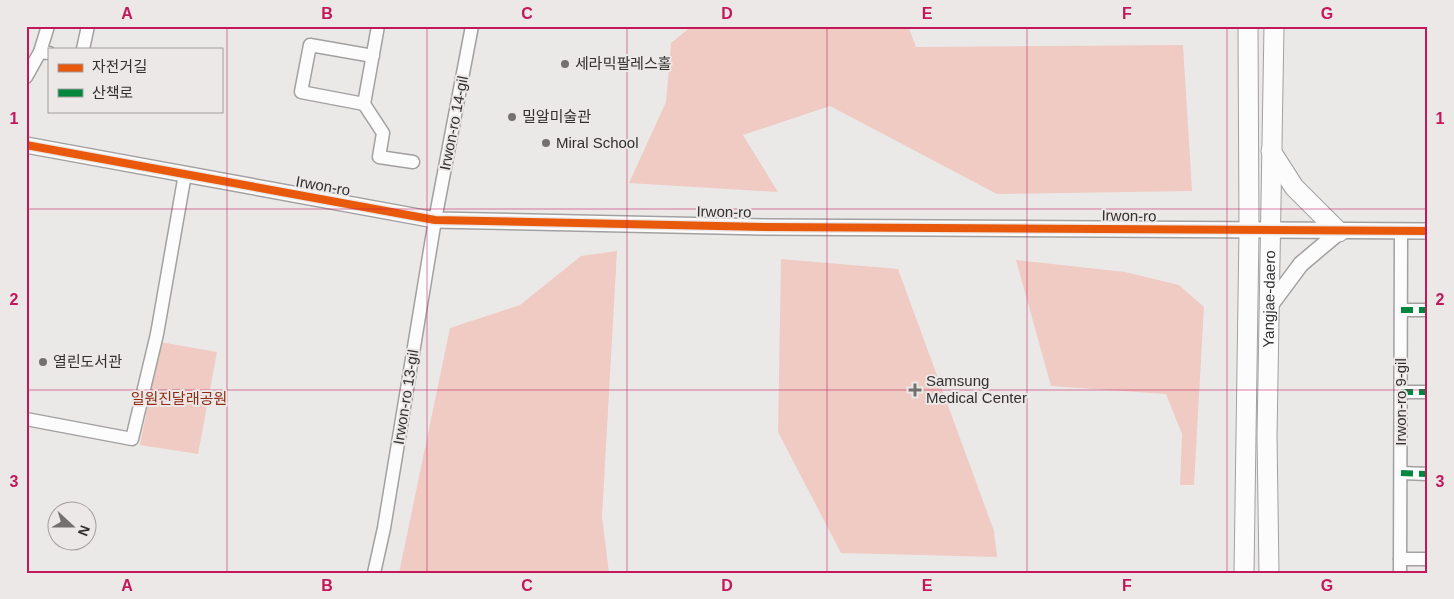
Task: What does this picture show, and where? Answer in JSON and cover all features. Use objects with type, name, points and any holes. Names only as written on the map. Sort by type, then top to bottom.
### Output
[{"type":"main road","name":"Yangjae-daero","points":[[1244,573],[1249,231],[1248,26]]},
{"type":"main road","name":"Yangjae-daero","points":[[1270,573],[1266,436],[1274,26]]},
{"type":"main road","points":[[1271,150],[1294,187],[1339,232]]},
{"type":"street","points":[[26,77],[44,53],[48,26]]},
{"type":"street","points":[[83,48],[88,26]]},
{"type":"street","points":[[378,26],[364,104],[383,132],[379,157],[413,162]]},
{"type":"street","name":"Irwon-ro 14-gil","points":[[435,220],[472,26]]},
{"type":"street","points":[[364,104],[300,92],[310,45],[373,56]]},
{"type":"street","name":"Irwon-ro","points":[[26,145],[435,220],[765,227],[1269,232],[1428,231]]},
{"type":"street","points":[[26,419],[132,439],[157,334],[185,174]]},
{"type":"street","name":"Irwon-ro 13-gil","points":[[374,573],[384,528],[435,220]]},
{"type":"street","points":[[1268,308],[1301,264],[1339,232]]},
{"type":"street","name":"Irwon-ro 9-gil","points":[[1400,573],[1402,232]]},
{"type":"street","points":[[1401,310],[1428,310]]},
{"type":"street","points":[[1401,392],[1428,392]]},
{"type":"street","points":[[1401,473],[1428,474]]},
{"type":"street","points":[[1400,558],[1428,559]]},
{"type":"green space","points":[[692,26],[908,26],[916,47],[1183,45],[1192,191],[997,194],[830,106],[743,135],[778,192],[629,183],[666,102],[671,43]]},
{"type":"green space","points":[[617,251],[602,517],[609,573],[399,573],[450,328],[520,305],[581,256]]},
{"type":"green space","points":[[781,259],[898,269],[994,531],[997,557],[841,553],[778,432]]},
{"type":"green space","points":[[1016,260],[1125,272],[1179,285],[1204,307],[1194,485],[1180,485],[1182,434],[1166,394],[1051,386]]},
{"type":"green space","name":"일원진달래공원","points":[[160,342],[217,352],[198,454],[140,445]]},
{"type":"marked path","points":[[1401,310],[1428,310]]},
{"type":"marked path","points":[[1401,392],[1428,392]]},
{"type":"marked path","points":[[1401,473],[1428,474]]},
{"type":"cycle path","points":[[26,145],[435,220],[765,227],[1428,231]]},
{"type":"place","name":"세라믹팔레스홀","points":[[565,64]]},
{"type":"place","name":"밀알미술관","points":[[512,117]]},
{"type":"place","name":"Miral School","points":[[546,143]]},
{"type":"place","name":"열린도서관","points":[[43,362]]},
{"type":"place","name":"Samsung Medical Center","points":[[915,390]]}]
